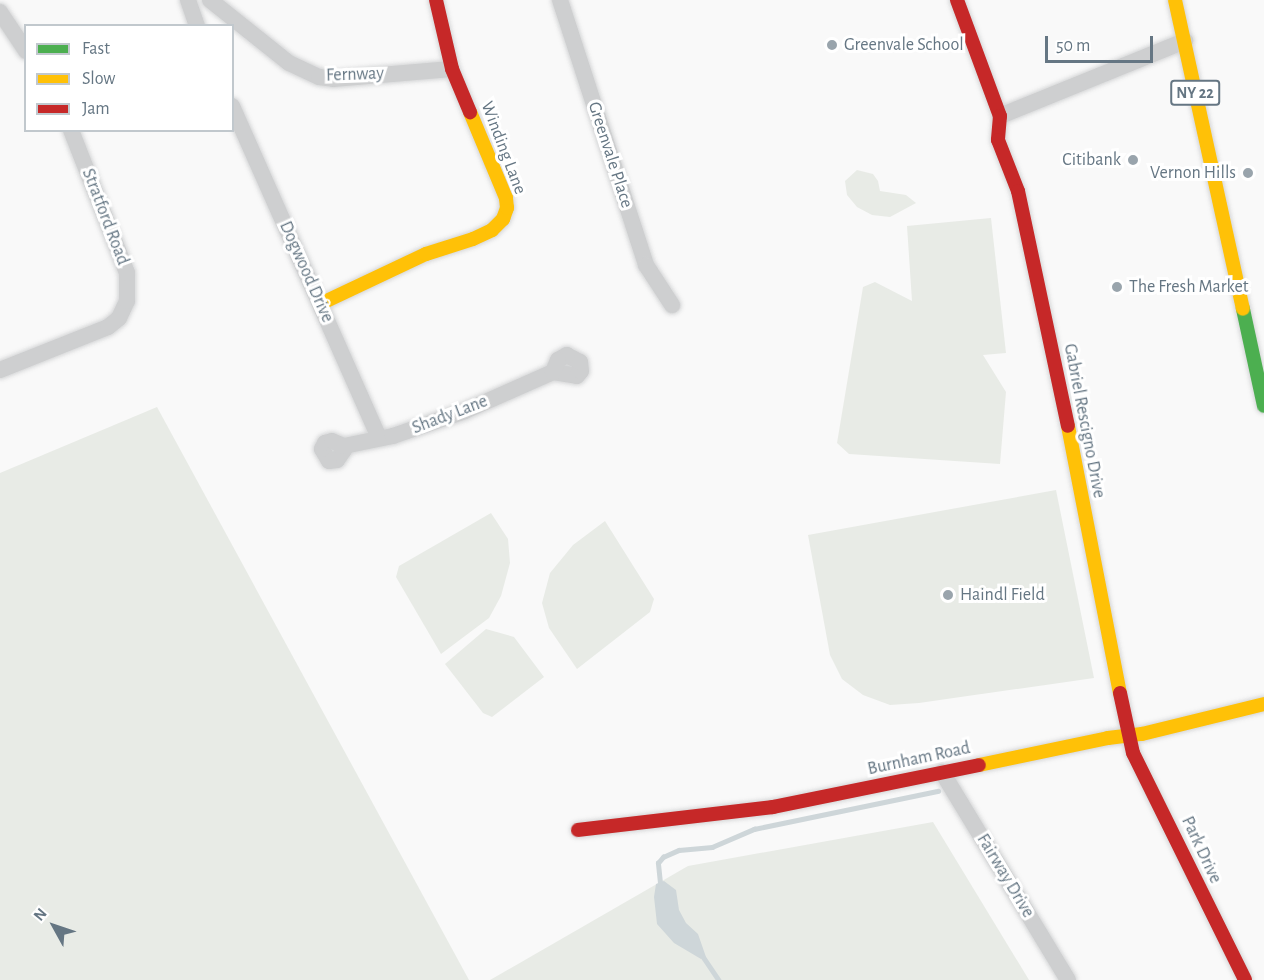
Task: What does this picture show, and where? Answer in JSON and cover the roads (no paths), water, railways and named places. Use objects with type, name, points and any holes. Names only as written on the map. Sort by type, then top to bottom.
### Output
[{"type":"street","points":[[188,0],[196,24]]},
{"type":"street","name":"Fernway","points":[[210,0],[289,63],[320,77],[333,79],[452,69]]},
{"type":"street","name":"Winding Lane","points":[[320,304],[426,254],[473,239],[492,230],[503,219],[507,208],[506,198],[452,69],[436,0]]},
{"type":"street","name":"Greenvale Place","points":[[560,0],[646,265],[672,305]]},
{"type":"street","points":[[957,0],[1000,116],[1185,41]]},
{"type":"street","name":"NY 22","points":[[1175,0],[1264,406]]},
{"type":"street","points":[[0,12],[24,48]]},
{"type":"street","name":"Dogwood Drive","points":[[234,110],[379,438]]},
{"type":"street","name":"Gabriel Rescigno Drive","points":[[1000,116],[998,140],[1018,191],[1129,734]]},
{"type":"street","name":"Stratford Road","points":[[2,367],[108,327],[119,318],[127,301],[127,273],[72,132]]},
{"type":"street","name":"Shady Lane","points":[[344,446],[393,436],[465,411],[553,372]]},
{"type":"street","name":"Burnham Road","points":[[578,831],[773,807],[1264,704]]},
{"type":"street","name":"Park Drive","points":[[1129,734],[1139,768],[1164,812],[1229,953],[1245,980]]},
{"type":"street","name":"Fairway Drive","points":[[942,772],[1068,980]]},
{"type":"waterway","points":[[660,883],[658,863],[663,857],[679,850],[712,847],[754,829],[938,791]]},
{"type":"waterway","points":[[704,958],[719,980]]},
{"type":"place","name":"Greenvale School","points":[[832,45]]},
{"type":"place","name":"Citibank","points":[[1133,160]]},
{"type":"place","name":"Vernon Hills","points":[[1248,173]]},
{"type":"place","name":"The Fresh Market","points":[[1117,287]]},
{"type":"place","name":"Haindl Field","points":[[948,595]]}]
